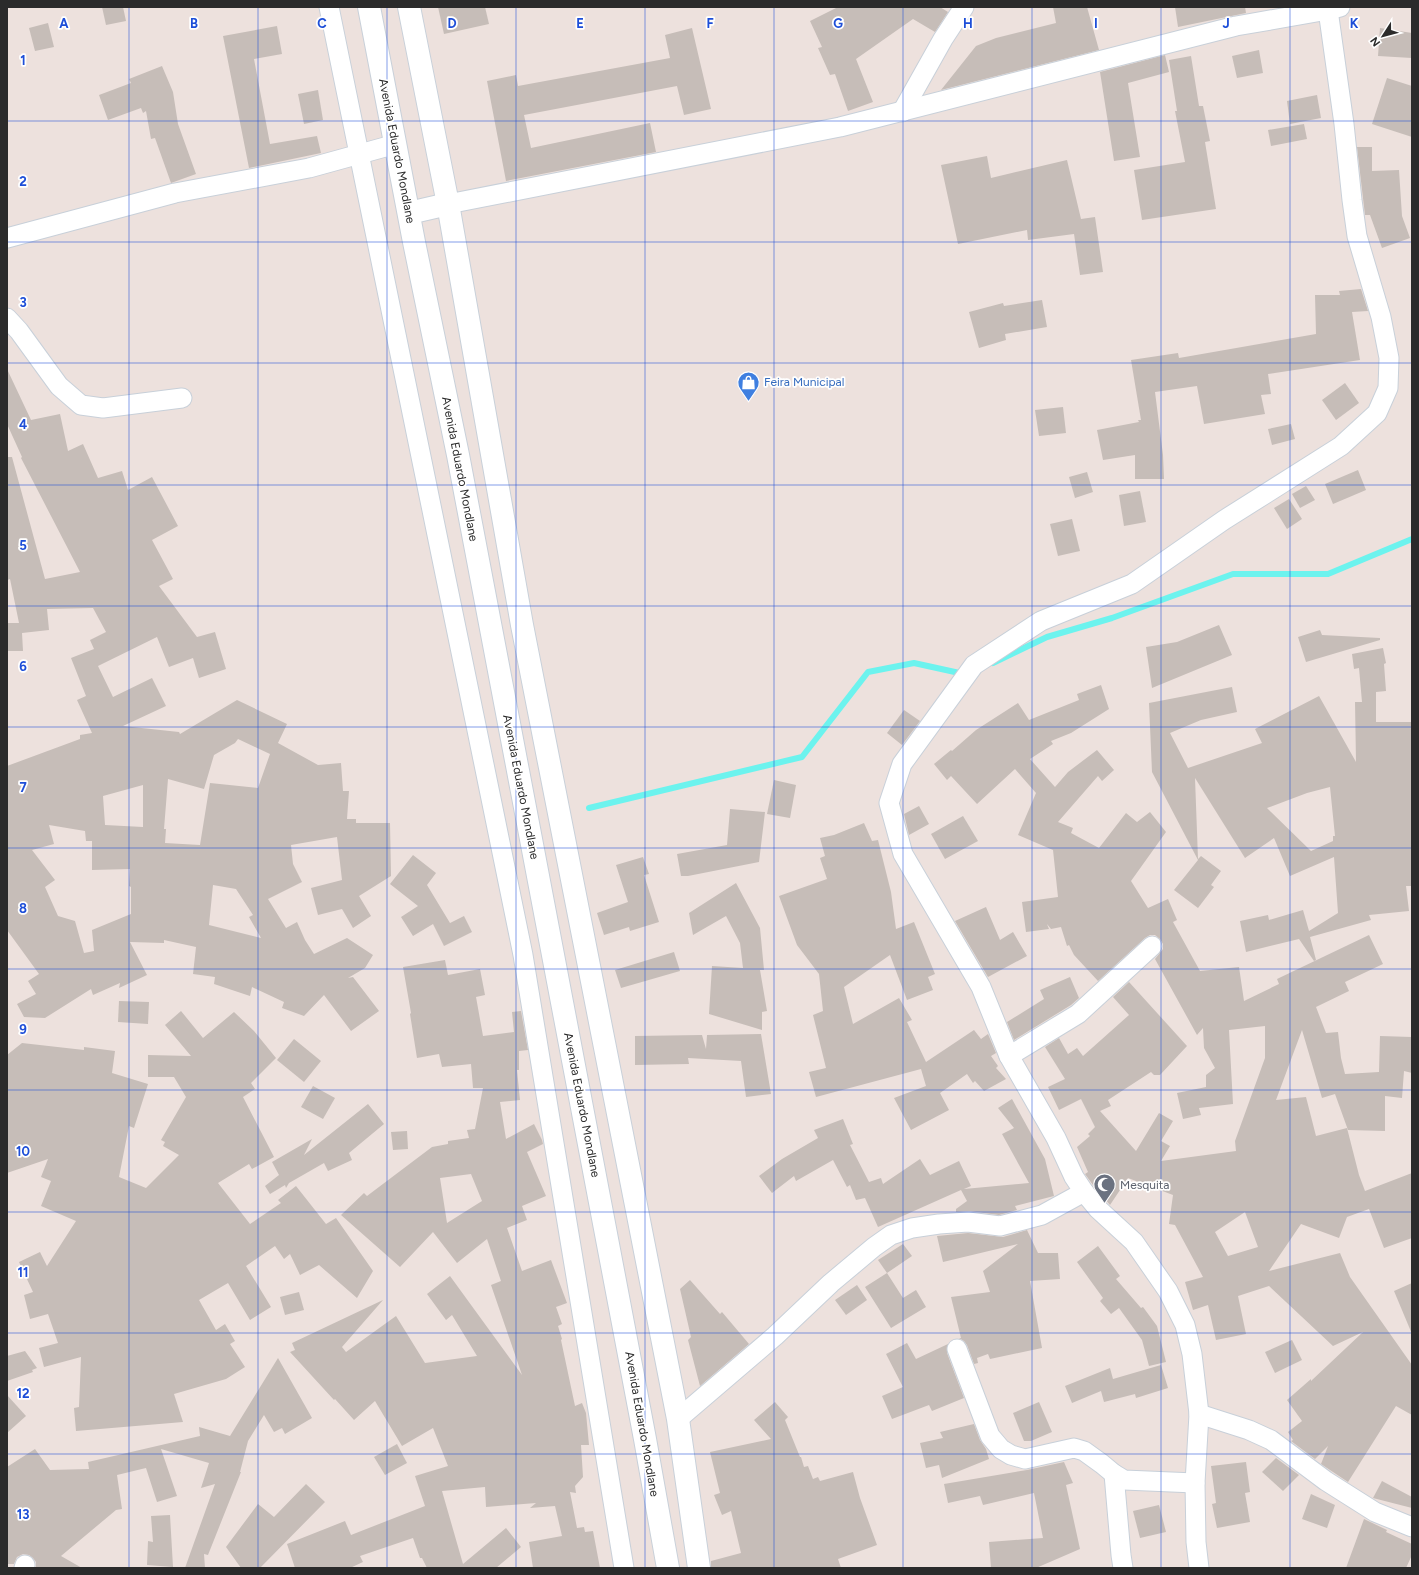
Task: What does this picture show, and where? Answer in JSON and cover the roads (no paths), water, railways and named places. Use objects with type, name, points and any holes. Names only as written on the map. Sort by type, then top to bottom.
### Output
[{"type":"main road","name":"Avenida Eduardo Mondlane","points":[[369,7],[494,644],[644,1431],[668,1568]]},
{"type":"main road","points":[[409,7],[448,204],[522,625],[678,1419],[700,1568]]},
{"type":"main road","points":[[409,213],[448,204]]},
{"type":"street","points":[[329,7],[523,955],[624,1568]]},
{"type":"street","points":[[902,112],[943,39],[964,7]]},
{"type":"street","points":[[448,204],[832,128],[902,112],[1236,26],[1334,9],[1344,124],[1357,236],[1382,317],[1389,358],[1388,388],[1377,413],[1341,446],[1224,520],[1132,584],[1041,621],[974,665],[902,764],[888,803],[903,854],[981,987],[1008,1056],[1056,1138],[1074,1177],[1098,1209],[1134,1242],[1168,1291],[1185,1325],[1192,1354],[1198,1414],[1195,1483],[1196,1542],[1200,1568]]},
{"type":"street","points":[[7,238],[175,193],[309,168],[396,144]]},
{"type":"street","points":[[7,318],[19,331],[59,386],[81,405],[103,408],[182,398]]},
{"type":"street","points":[[1008,1056],[1078,1014],[1152,946]]},
{"type":"street","points":[[678,1419],[774,1336],[831,1283],[874,1247],[892,1235],[912,1228],[939,1224],[968,1222],[1000,1226],[1042,1215],[1084,1192]]},
{"type":"street","points":[[957,1349],[990,1436],[1001,1449],[1011,1456],[1025,1459],[1074,1448],[1084,1451],[1124,1480],[1195,1483]]},
{"type":"street","points":[[1198,1414],[1249,1430],[1271,1440],[1326,1481],[1375,1512],[1412,1527]]},
{"type":"street","points":[[1114,1474],[1121,1555],[1124,1568]]},
{"type":"waterway","points":[[993,663],[1047,637],[1112,618],[1233,574],[1328,574],[1412,539]]},
{"type":"waterway","points":[[589,808],[802,757],[868,672],[914,663],[964,674]]},
{"type":"place","name":"Feira Municipal","points":[[748,402]]},
{"type":"place","name":"Mesquita","points":[[1105,1204]]}]
